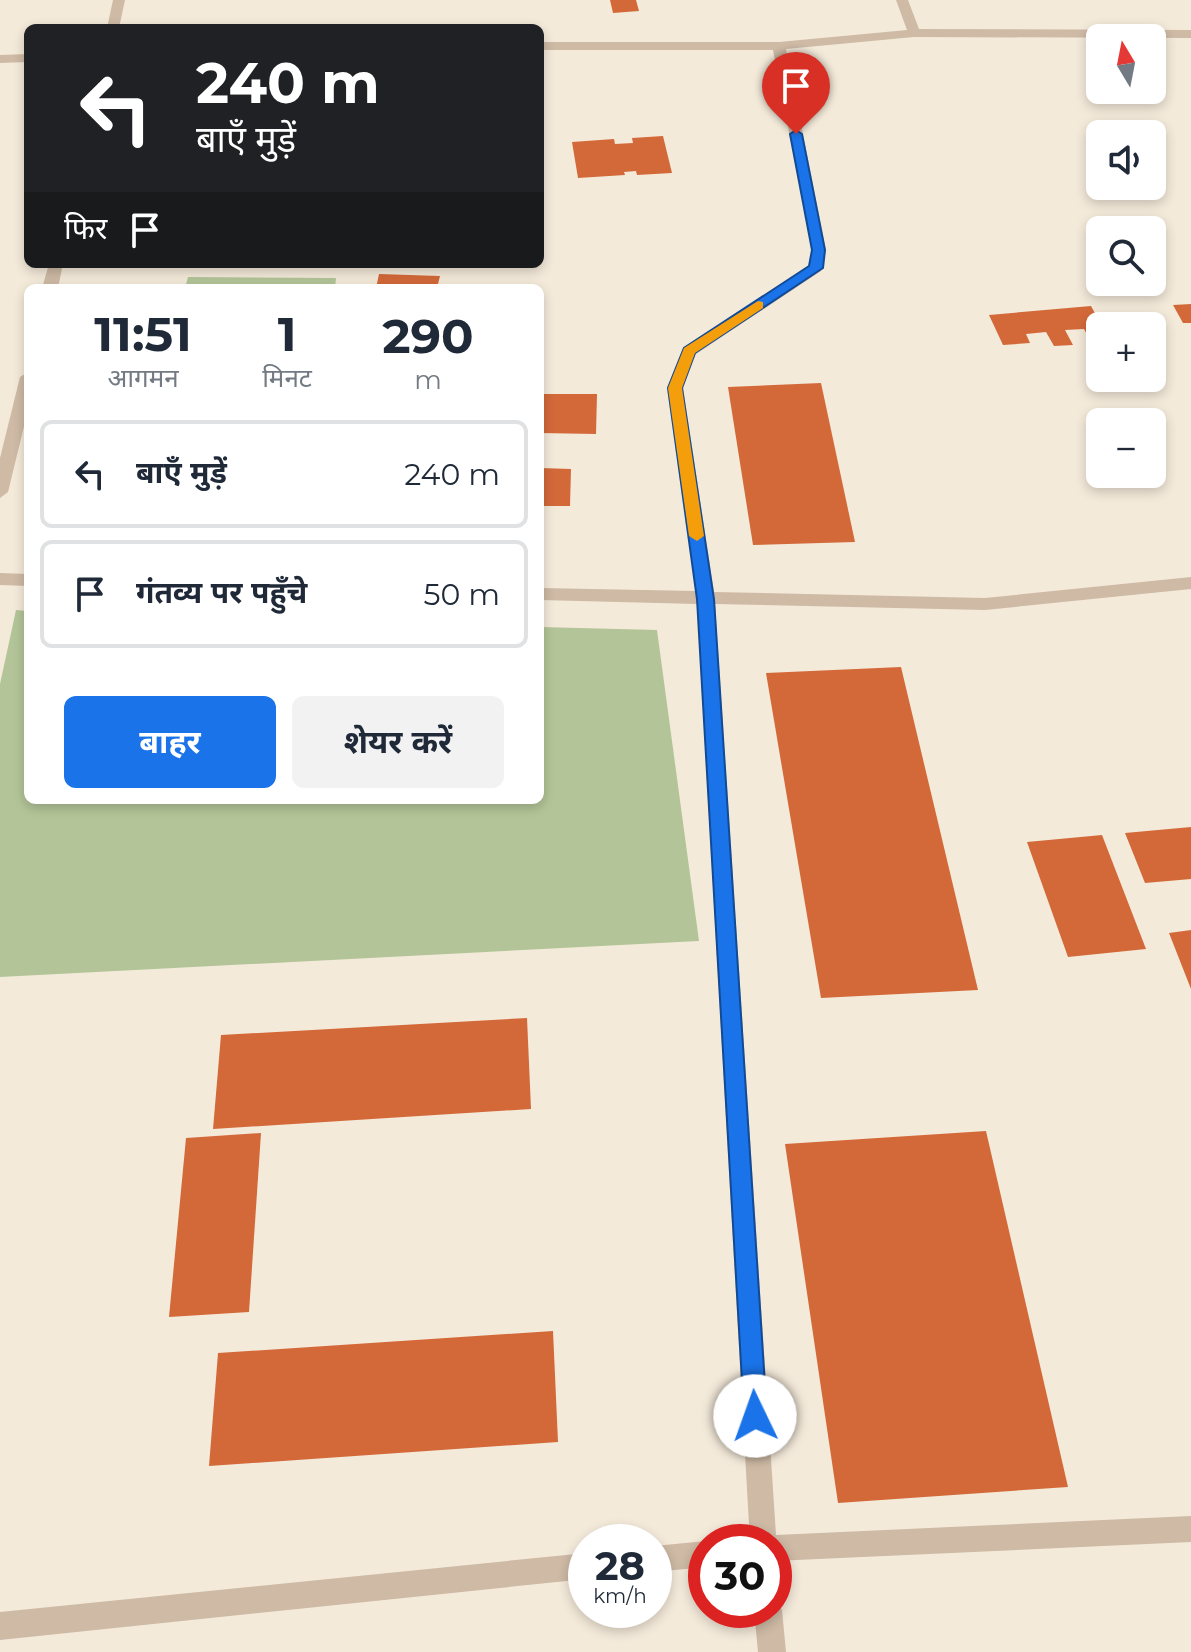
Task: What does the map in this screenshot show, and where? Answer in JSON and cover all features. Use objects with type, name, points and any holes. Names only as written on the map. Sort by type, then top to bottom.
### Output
[{"type":"street","points":[[114,24],[119,0]]},
{"type":"street","points":[[902,0],[914,33]]},
{"type":"street","points":[[544,46],[779,46],[914,33],[1191,34]]},
{"type":"street","points":[[762,1524],[706,599],[675,388],[689,351],[816,268],[819,250],[779,46]]},
{"type":"street","points":[[0,59],[24,58]]},
{"type":"street","points":[[0,492],[24,393]]},
{"type":"street","points":[[0,579],[24,580]]},
{"type":"street","points":[[544,594],[985,604],[1191,583]]},
{"type":"street","points":[[792,1547],[1191,1529]]},
{"type":"street","points":[[0,1626],[568,1568]]},
{"type":"street","points":[[770,1628],[772,1652]]},
{"type":"green space","points":[[188,277],[336,278],[335,284],[186,284]]},
{"type":"green space","points":[[16,610],[24,611],[24,804],[544,804],[544,627],[657,630],[699,941],[0,977],[0,684]]},
{"type":"building","points":[[610,0],[636,0],[639,11],[613,13]]},
{"type":"building","points":[[663,136],[672,173],[637,175],[636,171],[624,172],[625,175],[578,178],[572,142],[614,139],[615,144],[633,143],[632,138]]},
{"type":"building","points":[[379,274],[440,276],[438,284],[377,284]]},
{"type":"building","points":[[1191,304],[1191,323],[1183,323],[1173,305]]},
{"type":"building","points":[[1091,306],[1094,312],[1086,312],[1086,333],[1084,329],[1065,330],[1073,345],[1054,346],[1046,332],[1026,334],[1030,343],[1003,345],[989,315]]},
{"type":"building","points":[[821,383],[855,542],[753,545],[728,387]]},
{"type":"building","points":[[544,394],[597,394],[596,434],[544,433]]},
{"type":"building","points":[[544,468],[571,469],[570,506],[544,506]]},
{"type":"building","points":[[901,667],[978,990],[821,998],[766,673]]},
{"type":"building","points":[[1191,827],[1191,879],[1145,883],[1125,833]]},
{"type":"building","points":[[1102,835],[1146,949],[1068,957],[1027,842]]},
{"type":"building","points":[[1191,930],[1191,989],[1169,933]]},
{"type":"building","points":[[527,1018],[531,1109],[213,1129],[221,1035]]},
{"type":"building","points":[[986,1131],[1068,1487],[838,1503],[785,1144]]},
{"type":"building","points":[[261,1133],[249,1312],[169,1317],[186,1138]]},
{"type":"building","points":[[553,1331],[558,1442],[209,1466],[218,1353]]},
{"type":"slow traffic","points":[[697,536],[675,388],[689,351],[758,305]]},
{"type":"route","points":[[755,1416],[706,599],[675,388],[689,351],[816,268],[819,250],[796,134]]}]
